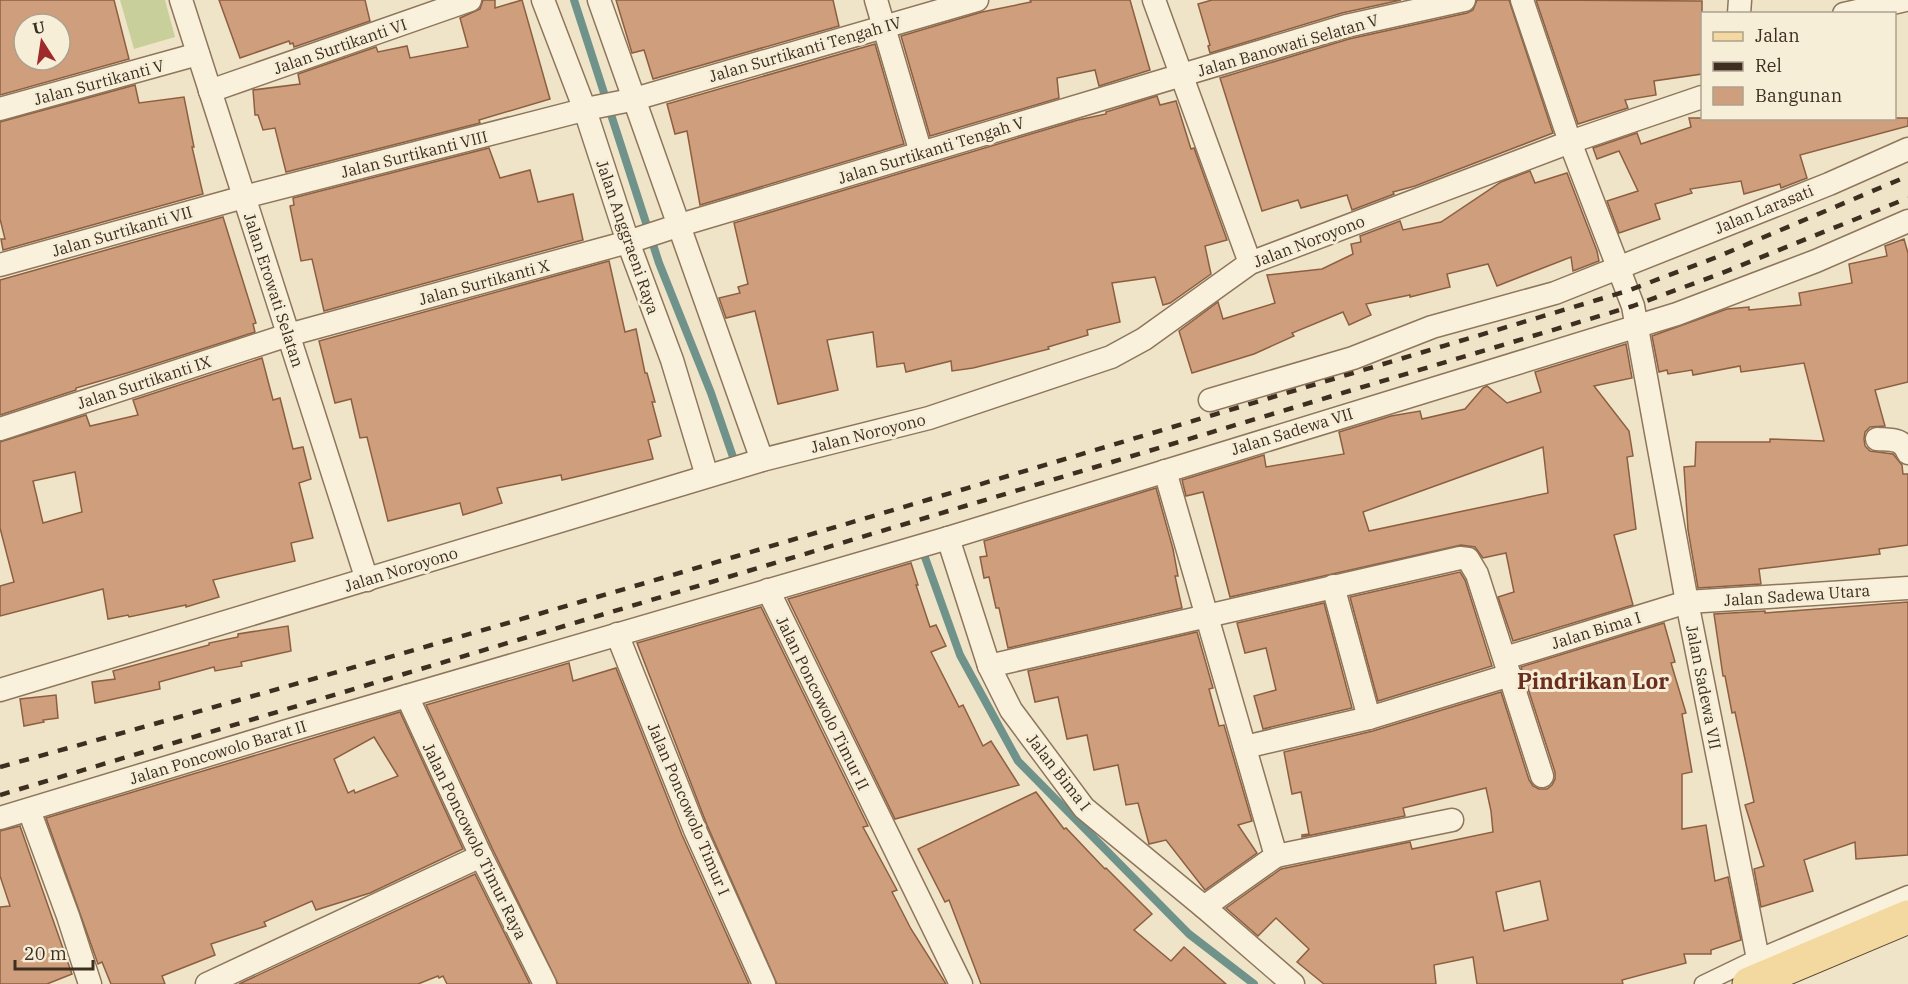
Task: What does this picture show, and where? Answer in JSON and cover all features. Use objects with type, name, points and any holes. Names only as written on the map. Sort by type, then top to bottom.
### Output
[{"type":"main road","points":[[1757,976],[1908,917]]},
{"type":"street","name":"Jalan Erowati Selatan","points":[[181,0],[367,580]]},
{"type":"street","name":"Jalan Surtikanti VI","points":[[210,91],[470,0]]},
{"type":"street","name":"Jalan Anggraeni Raya","points":[[543,0],[588,109],[672,360],[707,476]]},
{"type":"street","points":[[599,0],[673,227],[762,460]]},
{"type":"street","points":[[876,0],[921,153]]},
{"type":"street","name":"Jalan Surtikanti Tengah IV","points":[[588,109],[633,100],[977,0]]},
{"type":"street","points":[[1154,0],[1250,263]]},
{"type":"street","name":"Jalan Banowati Selatan V","points":[[1182,76],[1346,26],[1464,0]]},
{"type":"street","points":[[1522,0],[1570,142],[1618,267],[1635,319]]},
{"type":"street","points":[[1853,12],[1906,0]]},
{"type":"street","name":"Jalan Surtikanti V","points":[[0,109],[198,54]]},
{"type":"street","name":"Jalan Surtikanti Tengah V","points":[[673,227],[1182,76]]},
{"type":"street","name":"Jalan Noroyono","points":[[0,690],[707,476],[928,418],[1111,357],[1144,339],[1250,263],[1570,142],[1701,97]]},
{"type":"street","name":"Jalan Surtikanti VIII","points":[[244,197],[588,109]]},
{"type":"street","name":"Jalan Larasati","points":[[1210,399],[1353,358],[1431,327],[1555,293],[1829,184],[1908,149]]},
{"type":"street","name":"Jalan Surtikanti VII","points":[[0,265],[244,197]]},
{"type":"street","name":"Jalan Sadewa VII","points":[[948,538],[1165,471],[1635,319],[1677,314],[1816,261],[1908,221]]},
{"type":"street","name":"Jalan Surtikanti X","points":[[288,335],[632,241],[673,227]]},
{"type":"street","name":"Jalan Sadewa VII","points":[[1635,319],[1757,976]]},
{"type":"street","name":"Jalan Surtikanti IX","points":[[0,429],[288,335]]},
{"type":"street","points":[[1877,438],[1899,440],[1905,445],[1908,453]]},
{"type":"street","points":[[1165,471],[1276,856]]},
{"type":"street","points":[[407,696],[948,538]]},
{"type":"street","name":"Jalan Bima I","points":[[948,538],[989,666],[1011,710],[1084,808],[1293,984]]},
{"type":"street","points":[[989,666],[1333,586],[1460,558],[1468,559],[1478,574],[1542,776]]},
{"type":"street","points":[[1333,586],[1369,718]]},
{"type":"street","name":"Jalan Sadewa Utara","points":[[1687,602],[1908,588]]},
{"type":"street","name":"Jalan Poncowolo Timur II","points":[[768,590],[961,984]]},
{"type":"street","name":"Jalan Bima I","points":[[1245,747],[1369,718],[1687,602]]},
{"type":"street","name":"Jalan Poncowolo Timur I","points":[[617,634],[695,830],[764,984]]},
{"type":"street","name":"Jalan Poncowolo Barat II","points":[[0,818],[407,696]]},
{"type":"street","name":"Jalan Poncowolo Timur Raya","points":[[407,696],[481,856],[544,984]]},
{"type":"street","points":[[29,810],[90,984]]},
{"type":"street","points":[[1204,907],[1276,856],[1452,820]]},
{"type":"street","points":[[207,984],[481,856]]},
{"type":"street","points":[[1702,984],[1757,976],[1908,894]]},
{"type":"green space","points":[[120,0],[165,0],[175,37],[134,49]]},
{"type":"building","points":[[0,0],[114,0],[129,59],[0,95]]},
{"type":"building","points":[[219,0],[365,0],[370,21],[294,47],[289,41],[240,58]]},
{"type":"building","points":[[483,0],[495,0],[495,8],[522,0],[550,99],[479,120],[480,123],[286,172],[275,128],[263,130],[258,115],[255,115],[253,90],[300,84],[298,74],[376,47],[378,52],[407,46],[410,58],[468,47],[460,18],[480,9]]},
{"type":"building","points":[[616,0],[833,0],[839,26],[653,79],[644,50],[632,53]]},
{"type":"building","points":[[1030,0],[1130,0],[1150,70],[1099,86],[1095,70],[1057,78],[1059,98],[930,136],[901,36],[982,12],[1031,2]]},
{"type":"building","points":[[1212,0],[1401,0],[1342,13],[1210,53],[1208,46],[1210,45],[1198,4]]},
{"type":"building","points":[[1477,0],[1509,0],[1553,133],[1415,186],[1393,192],[1394,194],[1352,210],[1347,195],[1301,208],[1298,200],[1262,211],[1220,78],[1349,39],[1467,13],[1473,10]]},
{"type":"building","points":[[1536,0],[1702,1],[1701,74],[1654,81],[1656,95],[1625,100],[1628,108],[1578,124]]},
{"type":"building","points":[[875,44],[904,144],[700,205],[687,131],[675,134],[667,104]]},
{"type":"building","points":[[135,85],[139,103],[184,97],[203,194],[3,250],[1,239],[5,239],[0,219],[0,122]]},
{"type":"building","points":[[1157,96],[1160,105],[1176,101],[1191,149],[1194,148],[1227,240],[1205,246],[1211,274],[1170,303],[1163,305],[1155,277],[1112,283],[1120,322],[1087,330],[1088,335],[1048,347],[1049,349],[973,368],[952,371],[951,361],[906,372],[904,363],[877,367],[873,332],[827,340],[838,390],[778,404],[755,311],[726,318],[719,298],[740,293],[738,287],[748,284],[734,223],[1078,120],[1106,114],[1106,112]]},
{"type":"building","points":[[1689,118],[1701,118],[1701,120],[1896,120],[1896,118],[1908,118],[1908,126],[1800,155],[1807,178],[1781,188],[1780,184],[1744,194],[1741,181],[1690,189],[1692,193],[1655,204],[1660,219],[1619,233],[1607,201],[1638,191],[1619,151],[1597,159],[1593,148],[1637,133],[1641,144],[1691,127]]},
{"type":"building","points":[[489,148],[500,178],[530,170],[538,202],[573,194],[583,240],[324,311],[312,259],[301,261],[290,206],[294,205],[293,198]]},
{"type":"building","points":[[1530,171],[1535,183],[1567,173],[1599,261],[1573,271],[1571,257],[1497,286],[1488,264],[1447,274],[1450,287],[1410,297],[1410,295],[1366,304],[1371,315],[1349,325],[1343,312],[1292,333],[1294,336],[1254,354],[1192,373],[1179,331],[1218,302],[1223,319],[1275,303],[1267,275],[1322,269],[1353,254],[1351,244],[1361,242],[1360,236],[1400,221],[1403,230],[1441,222],[1501,182]]},
{"type":"building","points":[[223,217],[256,323],[253,324],[255,332],[76,388],[76,390],[0,415],[0,280]]},
{"type":"building","points":[[1904,239],[1908,253],[1908,382],[1875,390],[1885,426],[1870,427],[1865,432],[1864,439],[1865,446],[1870,451],[1893,454],[1902,465],[1903,474],[1908,474],[1908,545],[1879,549],[1880,554],[1759,569],[1761,584],[1698,588],[1688,530],[1684,467],[1695,466],[1696,442],[1770,442],[1770,439],[1824,441],[1804,363],[1741,372],[1740,366],[1693,375],[1692,370],[1668,374],[1667,370],[1659,372],[1652,336],[1727,309],[1749,307],[1749,310],[1801,305],[1799,293],[1852,283],[1849,264],[1887,256],[1885,246]]},
{"type":"building","points":[[609,261],[625,332],[636,329],[645,373],[647,373],[655,402],[652,402],[661,436],[648,440],[653,459],[562,480],[561,475],[497,488],[502,503],[463,515],[460,503],[388,521],[367,437],[360,438],[351,399],[335,403],[319,341]]},
{"type":"building","points":[[1626,344],[1632,378],[1594,386],[1629,431],[1633,456],[1627,457],[1636,529],[1614,535],[1633,605],[1513,641],[1498,597],[1514,592],[1506,553],[1483,558],[1475,547],[1461,545],[1230,597],[1203,492],[1186,496],[1182,480],[1264,455],[1266,467],[1344,454],[1339,432],[1391,416],[1420,411],[1422,419],[1465,409],[1487,386],[1507,403],[1541,392],[1535,372]],"holes":[[[1543,447],[1548,493],[1369,531],[1363,512]]]},
{"type":"building","points":[[262,358],[273,400],[280,398],[293,449],[303,447],[311,479],[299,483],[313,538],[291,543],[295,561],[213,580],[219,597],[186,607],[186,605],[108,619],[103,589],[0,616],[0,586],[14,582],[0,528],[0,442],[86,415],[90,426],[138,415],[133,400]],"holes":[[[75,472],[82,512],[43,523],[33,481]]]},
{"type":"building","points":[[1156,488],[1173,549],[1178,576],[1175,576],[1182,608],[1008,648],[989,577],[984,578],[980,557],[987,556],[984,541]]},
{"type":"building","points":[[911,563],[930,627],[936,625],[946,646],[931,652],[959,707],[963,705],[983,746],[991,741],[1019,785],[895,819],[788,599]]},
{"type":"building","points":[[1460,572],[1465,580],[1492,666],[1378,701],[1350,597]]},
{"type":"building","points":[[1908,602],[1908,855],[1856,859],[1855,842],[1804,860],[1813,891],[1761,907],[1754,869],[1764,866],[1745,805],[1754,802],[1735,712],[1732,713],[1725,676],[1723,676],[1714,614],[1765,611],[1765,613]]},
{"type":"building","points":[[1324,603],[1352,708],[1263,729],[1254,696],[1276,690],[1266,648],[1245,653],[1237,623]]},
{"type":"building","points":[[761,607],[868,826],[863,827],[897,890],[892,892],[911,929],[946,984],[777,984],[707,825],[637,643]]},
{"type":"building","points":[[1664,623],[1675,662],[1671,663],[1686,713],[1682,714],[1692,772],[1682,774],[1682,829],[1706,825],[1715,881],[1728,877],[1741,940],[1711,950],[1711,954],[1684,954],[1686,963],[1622,980],[1623,984],[1477,984],[1473,957],[1434,965],[1436,984],[1324,984],[1297,962],[1309,949],[1276,918],[1258,936],[1226,908],[1281,869],[1410,842],[1412,849],[1493,832],[1486,788],[1403,808],[1405,816],[1302,837],[1302,835],[1309,834],[1301,792],[1292,794],[1284,752],[1373,731],[1501,692],[1529,780],[1539,789],[1547,789],[1552,785],[1555,772],[1521,667]],"holes":[[[1540,881],[1548,920],[1504,931],[1496,892]]]},
{"type":"building","points":[[288,626],[291,651],[241,662],[242,666],[215,671],[214,667],[159,682],[160,689],[95,703],[92,682],[115,679],[113,671],[209,645],[209,643],[238,637],[238,634]]},
{"type":"building","points":[[1197,632],[1213,688],[1209,689],[1219,726],[1224,725],[1252,821],[1238,825],[1257,853],[1205,890],[1166,840],[1149,844],[1138,803],[1126,805],[1118,765],[1094,770],[1087,735],[1067,739],[1058,697],[1035,702],[1028,671]]},
{"type":"building","points":[[569,663],[573,681],[616,668],[682,835],[749,984],[558,984],[426,705]]},
{"type":"building","points":[[56,695],[58,718],[24,726],[20,699]]},
{"type":"building","points":[[400,712],[463,849],[370,893],[316,910],[312,901],[264,922],[266,926],[211,944],[215,955],[162,976],[165,984],[111,984],[102,962],[98,964],[46,818]],"holes":[[[374,737],[398,776],[355,793],[354,790],[348,793],[334,759]]]},
{"type":"building","points":[[1036,792],[1064,829],[1066,828],[1152,914],[1134,930],[1171,961],[1184,947],[1226,984],[981,984],[949,900],[945,902],[918,849]]},
{"type":"building","points":[[20,826],[72,974],[47,984],[0,984],[0,907],[10,906],[0,876],[0,831]]},
{"type":"building","points":[[475,874],[530,984],[447,984],[443,976],[439,978],[438,976],[418,984],[239,984]]},
{"type":"waterway","points":[[574,0],[659,263],[711,393],[733,457]]},
{"type":"waterway","points":[[922,549],[960,655],[1018,761],[1189,934],[1254,984]]},
{"type":"railway","points":[[0,767],[612,593],[1627,291],[1717,257],[1908,176]]},
{"type":"railway","points":[[0,795],[1633,306],[1722,273],[1908,198]]},
{"type":"district","name":"Pindrikan Lor","points":[[1593,680]]}]
